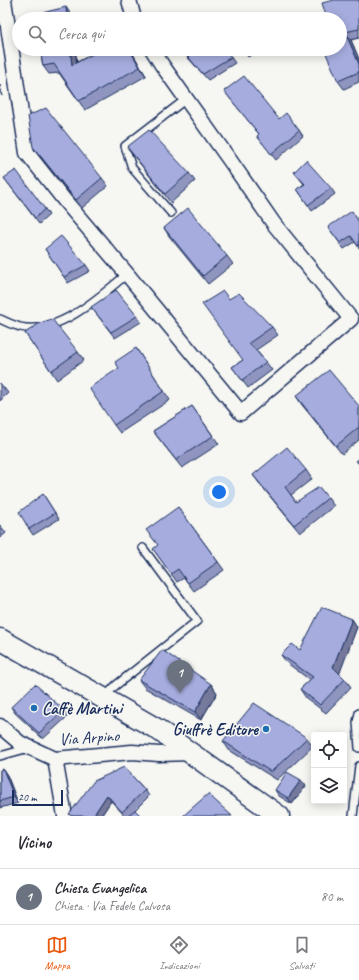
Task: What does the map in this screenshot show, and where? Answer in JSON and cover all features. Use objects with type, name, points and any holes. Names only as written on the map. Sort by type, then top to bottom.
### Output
[{"type":"street","points":[[4,0],[12,53]]},
{"type":"street","points":[[129,0],[132,12]]},
{"type":"street","points":[[12,56],[27,153],[241,413],[351,319],[274,224],[157,56]]},
{"type":"street","points":[[0,639],[157,729],[279,816]]},
{"type":"street","name":"Via Arpino","points":[[0,726],[20,743],[55,759],[132,752],[159,754],[190,753]]},
{"type":"street","points":[[55,759],[65,816]]},
{"type":"lane","points":[[171,213],[132,168],[125,146],[186,99]]},
{"type":"lane","points":[[0,319],[21,327],[42,327],[68,318],[92,303],[127,274]]},
{"type":"lane","points":[[103,698],[115,686],[197,621],[143,548]]},
{"type":"lane","points":[[359,713],[357,722],[359,748]]},
{"type":"lane","points":[[0,756],[29,748]]},
{"type":"lane","points":[[353,816],[359,766]]},
{"type":"building","points":[[334,0],[359,0],[359,29],[347,32],[347,12],[325,12],[322,3]]},
{"type":"building","points":[[66,7],[66,12],[46,12]]},
{"type":"building","points":[[347,37],[359,64],[359,72],[338,81],[327,56],[347,56]]},
{"type":"building","points":[[41,56],[71,56],[72,65],[89,56],[133,56],[140,67],[79,101],[54,64],[43,66]]},
{"type":"building","points":[[187,56],[231,57],[203,74]]},
{"type":"building","points":[[244,76],[279,119],[286,113],[299,130],[271,154],[257,136],[259,134],[224,91]]},
{"type":"building","points":[[46,108],[102,178],[76,200],[33,147],[28,116]]},
{"type":"building","points":[[149,130],[189,173],[165,194],[127,147]]},
{"type":"building","points":[[306,160],[331,188],[308,205],[297,189],[305,184],[294,172]]},
{"type":"building","points":[[16,170],[45,209],[35,218],[4,178]]},
{"type":"building","points":[[188,208],[227,256],[203,276],[164,228]]},
{"type":"building","points":[[352,211],[359,222],[358,246],[351,236],[340,243],[328,227]]},
{"type":"building","points":[[61,236],[86,265],[64,277],[45,249]]},
{"type":"building","points":[[116,290],[137,316],[111,332],[91,307]]},
{"type":"building","points":[[223,291],[229,299],[239,293],[272,327],[249,343],[266,362],[242,380],[232,367],[243,360],[202,304]]},
{"type":"building","points":[[52,319],[78,352],[51,371],[25,333],[40,323]]},
{"type":"building","points":[[136,348],[164,391],[114,425],[89,388],[119,368],[115,362]]},
{"type":"building","points":[[329,370],[359,406],[359,427],[336,446],[296,396]]},
{"type":"building","points":[[192,406],[213,436],[176,460],[153,431]]},
{"type":"building","points":[[287,447],[306,470],[285,487],[296,502],[319,487],[328,498],[294,525],[253,475]]},
{"type":"building","points":[[43,494],[55,513],[29,529],[19,512]]},
{"type":"building","points":[[178,507],[218,562],[188,583],[178,569],[171,574],[153,549],[158,545],[146,530]]},
{"type":"building","points":[[322,607],[352,619],[333,667],[345,679],[320,705],[300,689],[313,677],[281,655],[292,644],[300,650]]},
{"type":"building","points":[[162,650],[211,684],[195,712],[139,680]]},
{"type":"building","points":[[35,684],[64,710],[39,733],[11,707]]},
{"type":"building","name":"Giuffrè Editore","points":[[254,703],[307,738],[271,772],[223,741]]},
{"type":"building","points":[[124,767],[145,790],[122,812],[107,795],[93,816],[71,816],[69,814],[94,781]]},
{"type":"building","points":[[3,769],[14,797],[0,801],[0,770]]},
{"type":"building","points":[[287,772],[301,780],[288,798],[275,790]]},
{"type":"building","points":[[208,794],[232,816],[183,816]]},
{"type":"building","points":[[135,810],[141,816],[127,816]]},
{"type":"place","name":"Chiesa Evangelica","points":[[180,693]]},
{"type":"place","name":"Caffè Martini","points":[[34,708]]},
{"type":"place","name":"Giuffrè Editore","points":[[266,729]]}]
